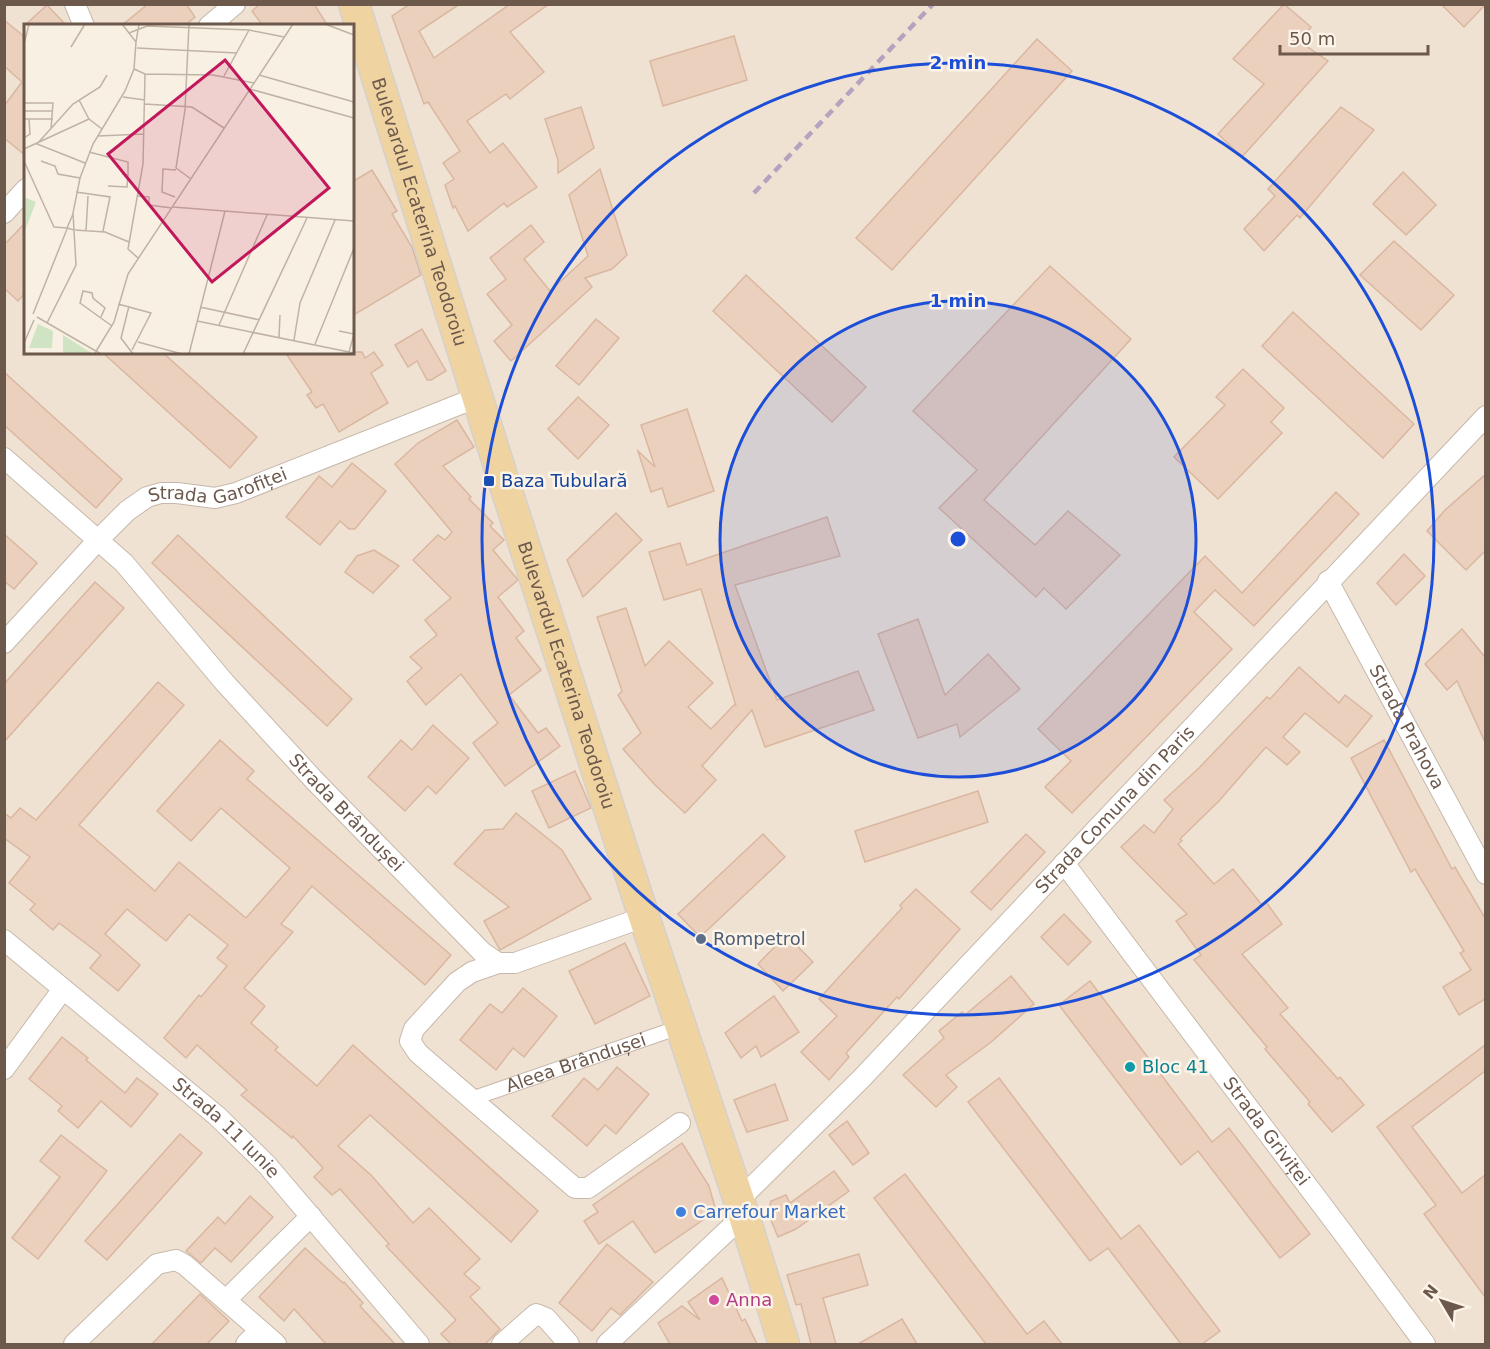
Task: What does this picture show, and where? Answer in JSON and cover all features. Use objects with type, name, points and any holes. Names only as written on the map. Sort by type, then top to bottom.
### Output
[{"type":"main road","name":"Bulevardul Ecaterina Teodoroiu","points":[[354,4],[644,917],[784,1344]]},
{"type":"street","points":[[75,4],[83,24]]},
{"type":"street","points":[[211,24],[235,4]]},
{"type":"street","points":[[4,213],[24,191]]},
{"type":"street","name":"Strada Garofiței","points":[[4,643],[98,540],[127,511],[147,497],[161,493],[177,493],[215,498],[236,493],[478,398]]},
{"type":"street","name":"Strada Comuna din Paris","points":[[607,1344],[741,1208],[1485,416]]},
{"type":"street","name":"Strada Brândușei","points":[[4,458],[124,563],[225,683],[314,780],[482,952],[498,963]]},
{"type":"street","name":"Strada Prahova","points":[[1328,581],[1485,874]]},
{"type":"street","name":"Strada Griviței","points":[[1064,863],[1425,1344]]},
{"type":"street","points":[[644,917],[515,963],[498,963],[472,972],[457,982],[414,1029],[410,1041],[418,1053],[575,1188],[588,1188],[680,1123]]},
{"type":"street","name":"Strada 11 Iunie","points":[[4,940],[217,1116],[267,1165],[419,1344]]},
{"type":"street","points":[[4,1069],[63,989]]},
{"type":"street","name":"Aleea Brândușei","points":[[471,1100],[680,1027]]},
{"type":"street","points":[[225,1300],[311,1216]]},
{"type":"street","points":[[74,1344],[157,1264],[176,1260],[185,1265],[276,1344]]},
{"type":"street","points":[[502,1344],[536,1314],[546,1318],[569,1344]]},
{"type":"street","points":[[246,1344],[260,1330]]},
{"type":"shaded area","points":[[5,5],[1485,5],[1485,1344],[5,1344]]},
{"type":"building","points":[[148,4],[186,4],[195,17],[186,24],[123,24]]},
{"type":"building","points":[[260,4],[314,4],[327,24],[262,24],[252,11]]},
{"type":"building","points":[[410,4],[460,4],[419,31],[434,58],[510,4],[549,4],[510,32],[544,72],[510,99],[506,94],[467,121],[490,153],[503,143],[537,187],[507,207],[504,203],[468,231],[455,206],[453,208],[445,185],[454,179],[443,163],[460,151],[428,102],[424,104],[392,16]]},
{"type":"building","points":[[1284,4],[1311,27],[1299,41],[1328,61],[1242,157],[1218,134],[1264,84],[1233,59]]},
{"type":"building","points":[[1441,4],[1485,4],[1485,5],[1464,27]]},
{"type":"building","points":[[47,5],[65,24],[26,24]]},
{"type":"building","points":[[4,20],[24,36],[24,154],[4,138],[4,106],[22,82],[4,66]]},
{"type":"building","points":[[734,36],[747,80],[663,106],[650,61]]},
{"type":"building","points":[[1037,39],[1072,71],[892,270],[856,238]]},
{"type":"building","points":[[581,107],[594,148],[558,173],[558,160],[545,119]]},
{"type":"building","points":[[1341,107],[1374,130],[1300,218],[1297,215],[1264,251],[1244,229],[1275,196],[1268,189]]},
{"type":"building","points":[[600,169],[627,255],[612,269],[585,278],[592,287],[511,361],[494,341],[512,325],[487,294],[506,279],[490,258],[531,225],[544,242],[524,259],[550,291],[588,256],[569,195]]},
{"type":"building","points":[[372,170],[397,211],[392,214],[412,247],[421,275],[354,315],[354,181]]},
{"type":"building","points":[[1403,172],[1436,205],[1406,235],[1373,204]]},
{"type":"building","points":[[24,224],[24,294],[18,301],[4,288],[4,245]]},
{"type":"building","points":[[1394,241],[1454,295],[1421,330],[1360,275]]},
{"type":"building","points":[[1050,266],[1131,339],[984,500],[1035,545],[1068,511],[1120,555],[1066,609],[1044,588],[1036,597],[939,508],[977,470],[913,411]]},
{"type":"building","points":[[746,275],[866,387],[832,422],[713,311]]},
{"type":"building","points":[[1293,312],[1414,424],[1383,458],[1262,346]]},
{"type":"building","points":[[596,319],[619,338],[579,385],[556,366]]},
{"type":"building","points":[[422,329],[446,371],[431,380],[427,380],[417,361],[408,367],[395,345]]},
{"type":"building","points":[[362,352],[365,358],[374,352],[383,365],[371,373],[388,403],[339,432],[323,404],[316,408],[307,395],[312,392],[286,354]]},
{"type":"building","points":[[104,354],[164,354],[257,437],[230,468]]},
{"type":"building","points":[[1243,369],[1284,408],[1271,422],[1282,433],[1218,499],[1174,457],[1225,405],[1216,397]]},
{"type":"building","points":[[4,372],[122,479],[96,508],[4,425]]},
{"type":"building","points":[[578,397],[609,425],[578,459],[548,429]]},
{"type":"building","points":[[687,409],[714,491],[668,507],[662,488],[651,492],[638,451],[655,467],[641,425]]},
{"type":"building","points":[[457,420],[474,447],[443,466],[471,497],[469,499],[493,523],[490,526],[504,540],[493,550],[518,580],[498,597],[524,631],[516,638],[541,670],[509,695],[538,733],[546,728],[560,746],[505,786],[473,743],[498,723],[461,674],[426,705],[407,681],[422,668],[410,657],[437,635],[425,620],[451,598],[413,560],[438,535],[445,540],[452,532],[395,464],[418,443]]},
{"type":"building","points":[[352,463],[386,491],[355,529],[349,529],[340,521],[320,545],[286,517],[319,476],[332,487]]},
{"type":"building","points":[[1485,475],[1485,551],[1466,570],[1427,531],[1445,510]]},
{"type":"building","points":[[1336,492],[1359,514],[1254,626],[1215,590],[1194,612],[1232,649],[1072,813],[1045,787],[1071,761],[1038,729],[1205,556],[1242,593]]},
{"type":"building","points":[[616,513],[642,540],[583,597],[567,560]]},
{"type":"building","points":[[827,517],[840,556],[735,585],[777,700],[858,671],[874,710],[765,747],[752,710],[702,766],[716,780],[685,813],[655,785],[623,749],[641,733],[618,695],[622,691],[597,617],[626,608],[645,666],[669,641],[713,683],[688,707],[711,729],[735,704],[736,706],[701,589],[664,600],[649,552],[680,543],[687,565]]},
{"type":"building","points":[[4,534],[37,563],[14,589],[4,581]]},
{"type":"building","points":[[178,535],[352,699],[327,726],[152,563]]},
{"type":"building","points":[[374,550],[399,566],[373,593],[345,572],[357,556]]},
{"type":"building","points":[[1404,554],[1425,576],[1396,605],[1377,583]]},
{"type":"building","points":[[95,582],[124,608],[4,742],[4,684]]},
{"type":"building","points":[[918,619],[945,695],[988,654],[1020,689],[960,737],[957,724],[918,738],[878,634]]},
{"type":"building","points":[[1462,629],[1485,657],[1485,742],[1457,681],[1447,690],[1425,664]]},
{"type":"building","points":[[1299,667],[1339,703],[1345,695],[1372,716],[1347,747],[1305,713],[1283,737],[1300,752],[1287,765],[1266,747],[1219,801],[1180,839],[1182,841],[1178,844],[1214,884],[1233,869],[1262,905],[1266,902],[1282,924],[1242,954],[1288,1008],[1280,1014],[1364,1105],[1332,1132],[1265,1049],[1267,1047],[1194,960],[1201,955],[1176,921],[1187,914],[1121,847],[1144,825],[1154,833],[1173,809],[1164,800],[1199,768],[1267,697],[1270,699]]},
{"type":"building","points":[[158,682],[184,705],[79,825],[155,891],[179,862],[246,918],[290,868],[221,808],[191,841],[157,811],[220,740],[254,771],[247,779],[451,955],[425,985],[312,886],[281,924],[293,932],[244,988],[265,1006],[251,1023],[278,1047],[275,1050],[317,1086],[353,1045],[538,1211],[511,1242],[370,1115],[338,1146],[371,1175],[413,1223],[429,1208],[480,1259],[464,1274],[480,1288],[470,1297],[500,1329],[485,1344],[451,1344],[441,1334],[456,1320],[386,1246],[389,1244],[340,1189],[332,1195],[314,1177],[323,1168],[293,1136],[292,1138],[241,1095],[247,1090],[197,1045],[186,1058],[164,1038],[199,995],[201,997],[227,966],[217,958],[228,945],[189,914],[166,941],[127,909],[105,934],[140,965],[118,991],[90,968],[101,955],[59,923],[53,930],[30,910],[35,904],[9,883],[30,857],[4,838],[4,813],[11,818],[20,808],[36,820]]},
{"type":"building","points":[[433,725],[469,758],[436,794],[428,786],[405,811],[368,777],[401,740],[412,750]]},
{"type":"building","points":[[1384,740],[1452,869],[1455,867],[1485,918],[1485,999],[1459,1015],[1443,987],[1471,970],[1460,953],[1464,951],[1415,869],[1411,872],[1351,758]]},
{"type":"building","points":[[575,771],[591,808],[549,828],[532,791]]},
{"type":"building","points":[[978,791],[988,822],[865,862],[855,831]]},
{"type":"building","points":[[516,813],[562,850],[591,899],[500,950],[484,921],[509,907],[454,864],[485,830],[503,829]]},
{"type":"building","points":[[763,834],[785,857],[700,937],[678,914]]},
{"type":"building","points":[[1026,834],[1045,852],[991,910],[971,892]]},
{"type":"building","points":[[916,889],[960,929],[899,999],[897,997],[846,1053],[849,1057],[829,1080],[801,1052],[837,1016],[819,999],[902,908],[900,905]]},
{"type":"building","points":[[1064,914],[1091,942],[1068,965],[1041,937]]},
{"type":"building","points":[[786,935],[813,962],[783,991],[758,964]]},
{"type":"building","points":[[625,943],[650,996],[595,1024],[569,971]]},
{"type":"building","points":[[1011,976],[1034,1004],[990,1043],[946,1075],[957,1087],[936,1107],[903,1075],[944,1038],[939,1031],[962,1012],[965,1015]]},
{"type":"building","name":"Bloc 41","points":[[1090,981],[1212,1142],[1229,1128],[1310,1234],[1280,1258],[1198,1151],[1181,1165],[1059,1005]]},
{"type":"building","points":[[523,988],[557,1016],[524,1057],[513,1048],[496,1070],[460,1040],[490,1004],[502,1013]]},
{"type":"building","points":[[774,996],[799,1032],[761,1057],[756,1046],[741,1058],[725,1033]]},
{"type":"building","points":[[62,1037],[125,1093],[137,1078],[158,1094],[131,1127],[101,1101],[78,1128],[58,1111],[62,1106],[29,1079]]},
{"type":"building","points":[[1485,1045],[1485,1071],[1412,1127],[1462,1193],[1485,1175],[1485,1297],[1424,1214],[1436,1205],[1377,1127]]},
{"type":"building","points":[[617,1067],[649,1094],[616,1134],[605,1125],[587,1146],[552,1116],[584,1078],[598,1090]]},
{"type":"building","points":[[999,1078],[1121,1239],[1139,1225],[1220,1331],[1202,1344],[1181,1344],[1108,1248],[1090,1261],[968,1102]]},
{"type":"building","points":[[775,1084],[788,1120],[747,1132],[734,1100]]},
{"type":"building","points":[[847,1121],[869,1153],[853,1165],[829,1135]]},
{"type":"building","points":[[180,1134],[202,1153],[107,1260],[85,1241]]},
{"type":"building","points":[[61,1135],[107,1171],[38,1259],[12,1238],[60,1177],[40,1161]]},
{"type":"building","points":[[682,1143],[709,1186],[716,1211],[655,1253],[633,1221],[599,1244],[584,1221],[598,1212],[593,1205]]},
{"type":"building","points":[[834,1171],[849,1191],[796,1229],[778,1237],[768,1213],[771,1201],[786,1195],[790,1203]]},
{"type":"building","points":[[905,1174],[1027,1334],[1044,1321],[1062,1344],[986,1344],[874,1198]]},
{"type":"building","points":[[250,1196],[273,1217],[231,1262],[215,1248],[201,1263],[186,1251],[218,1217],[225,1224]]},
{"type":"building","points":[[607,1244],[653,1282],[620,1315],[611,1308],[592,1331],[559,1303]]},
{"type":"building","points":[[305,1248],[344,1282],[363,1303],[360,1306],[395,1344],[326,1344],[294,1309],[284,1321],[259,1297]]},
{"type":"building","points":[[859,1254],[868,1285],[823,1298],[836,1344],[811,1344],[801,1304],[796,1305],[787,1275]]},
{"type":"building","points":[[722,1278],[742,1321],[745,1319],[757,1344],[670,1344],[658,1323],[682,1306],[700,1320],[688,1302]]},
{"type":"building","points":[[200,1294],[229,1321],[207,1344],[152,1344]]},
{"type":"building","points":[[902,1319],[917,1344],[858,1344]]},
{"type":"railway","points":[[754,193],[933,4]]},
{"type":"place","name":"Baza Tubulară","points":[[489,481]]},
{"type":"place","name":"Rompetrol","points":[[701,939]]},
{"type":"place","name":"Bloc 41","points":[[1130,1067]]},
{"type":"place","name":"Carrefour Market","points":[[681,1212]]},
{"type":"place","name":"Anna","points":[[714,1300]]}]
